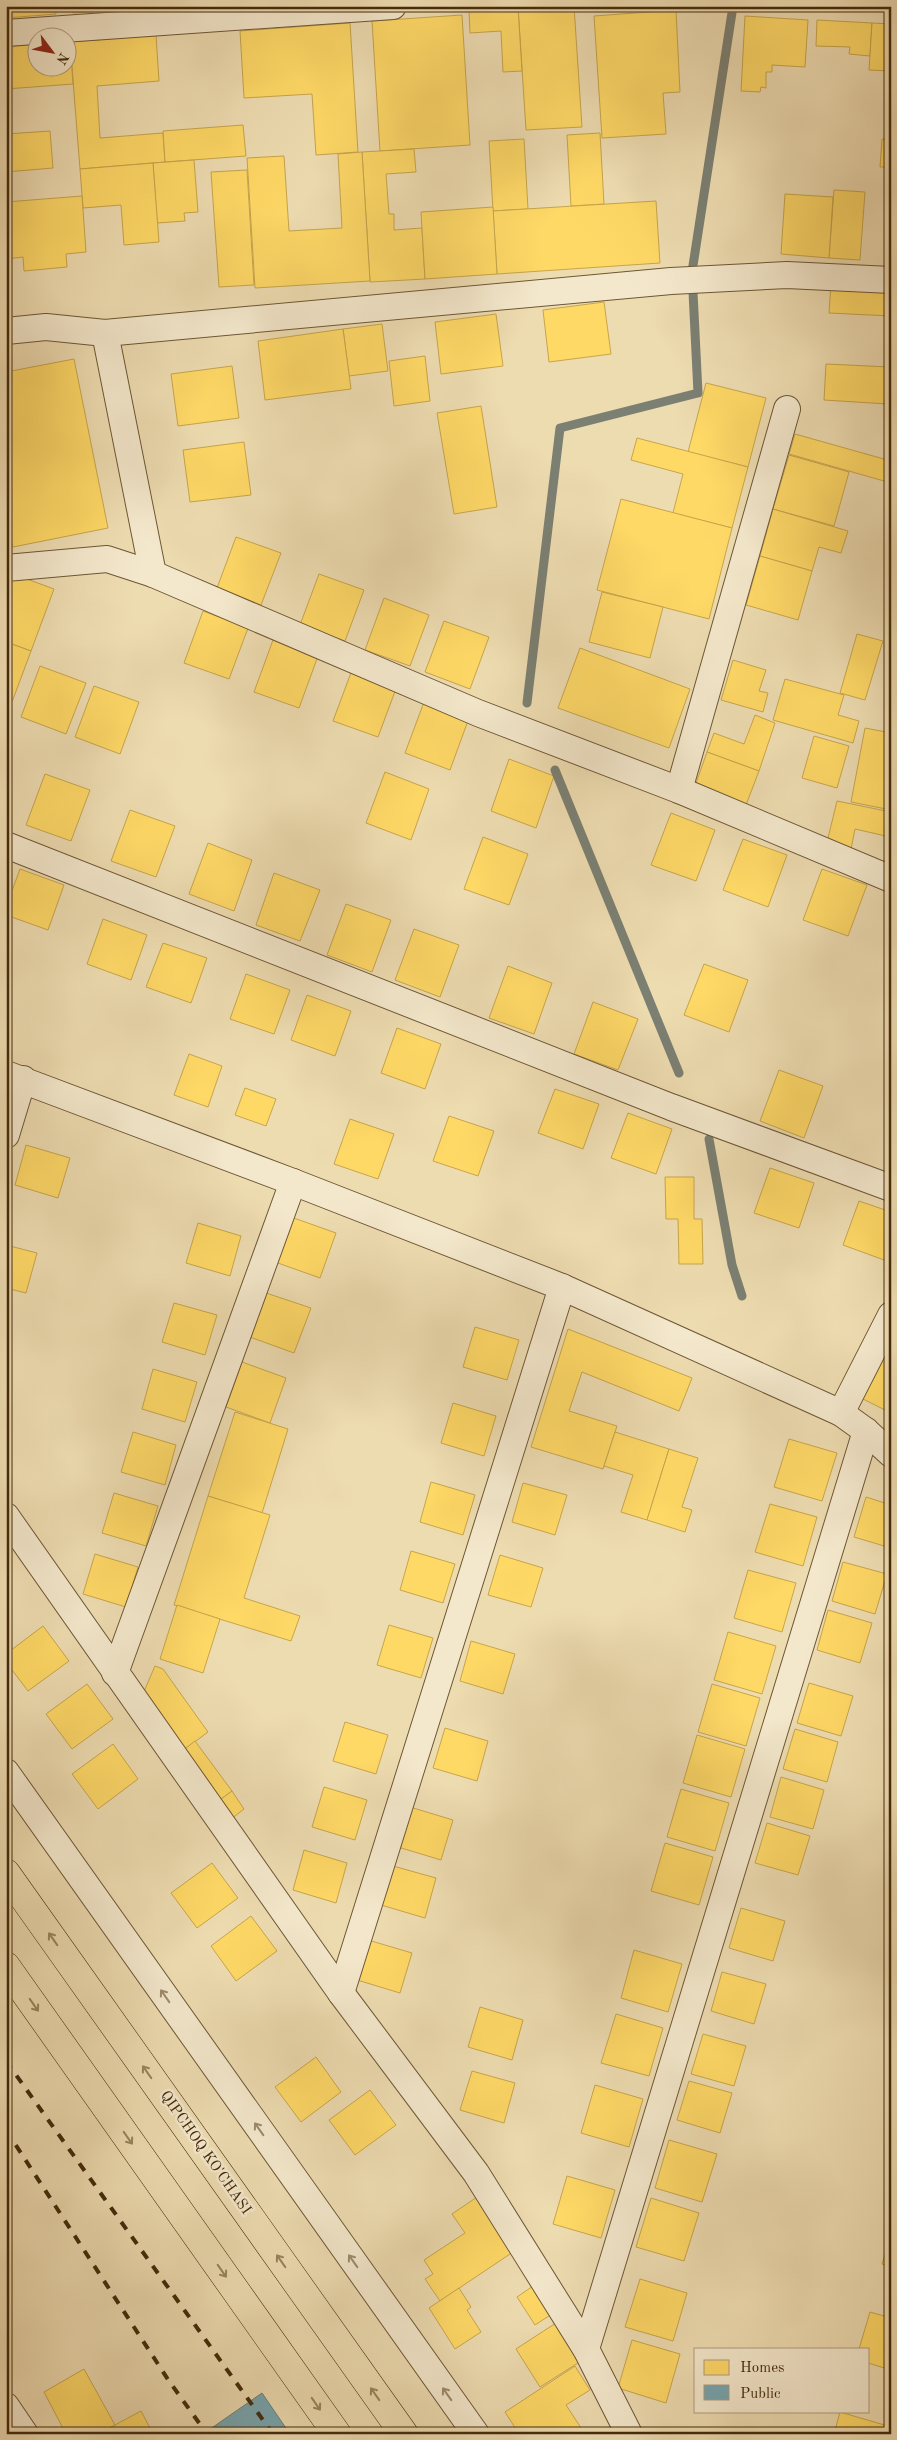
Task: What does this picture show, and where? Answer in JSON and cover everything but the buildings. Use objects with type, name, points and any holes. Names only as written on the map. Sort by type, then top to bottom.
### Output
[{"type":"main road","name":"QIPCHOQ KO'CHASI","points":[[6,1873],[404,2434]]},
{"type":"main road","points":[[6,1966],[337,2434]]},
{"type":"street","points":[[6,32],[393,6]]},
{"type":"street","points":[[6,331],[46,327],[105,333],[693,280],[787,275],[891,280]]},
{"type":"street","points":[[105,333],[153,574]]},
{"type":"street","points":[[679,790],[786,409]]},
{"type":"street","points":[[6,568],[107,559],[153,574],[478,713],[679,790],[891,879]]},
{"type":"street","points":[[6,845],[671,1107],[891,1188]]},
{"type":"street","points":[[6,1135],[15,1077],[293,1182],[562,1287],[841,1413],[866,1431],[891,1454]]},
{"type":"street","points":[[115,1673],[293,1182]]},
{"type":"street","points":[[341,1993],[562,1287]]},
{"type":"street","points":[[841,1413],[891,1315]]},
{"type":"street","points":[[586,2349],[866,1431]]},
{"type":"street","points":[[6,1516],[341,1993],[476,2172],[586,2349],[628,2434]]},
{"type":"street","points":[[6,1772],[476,2434]]},
{"type":"street","points":[[6,2406],[25,2434]]},
{"type":"waterway","points":[[527,703],[560,428],[698,393],[692,272],[733,6]]},
{"type":"waterway","points":[[555,770],[679,1073]]},
{"type":"waterway","points":[[709,1139],[732,1265],[742,1296]]},
{"type":"railway","points":[[6,2061],[273,2434]]},
{"type":"railway","points":[[6,2130],[169,2381],[207,2434]]}]
